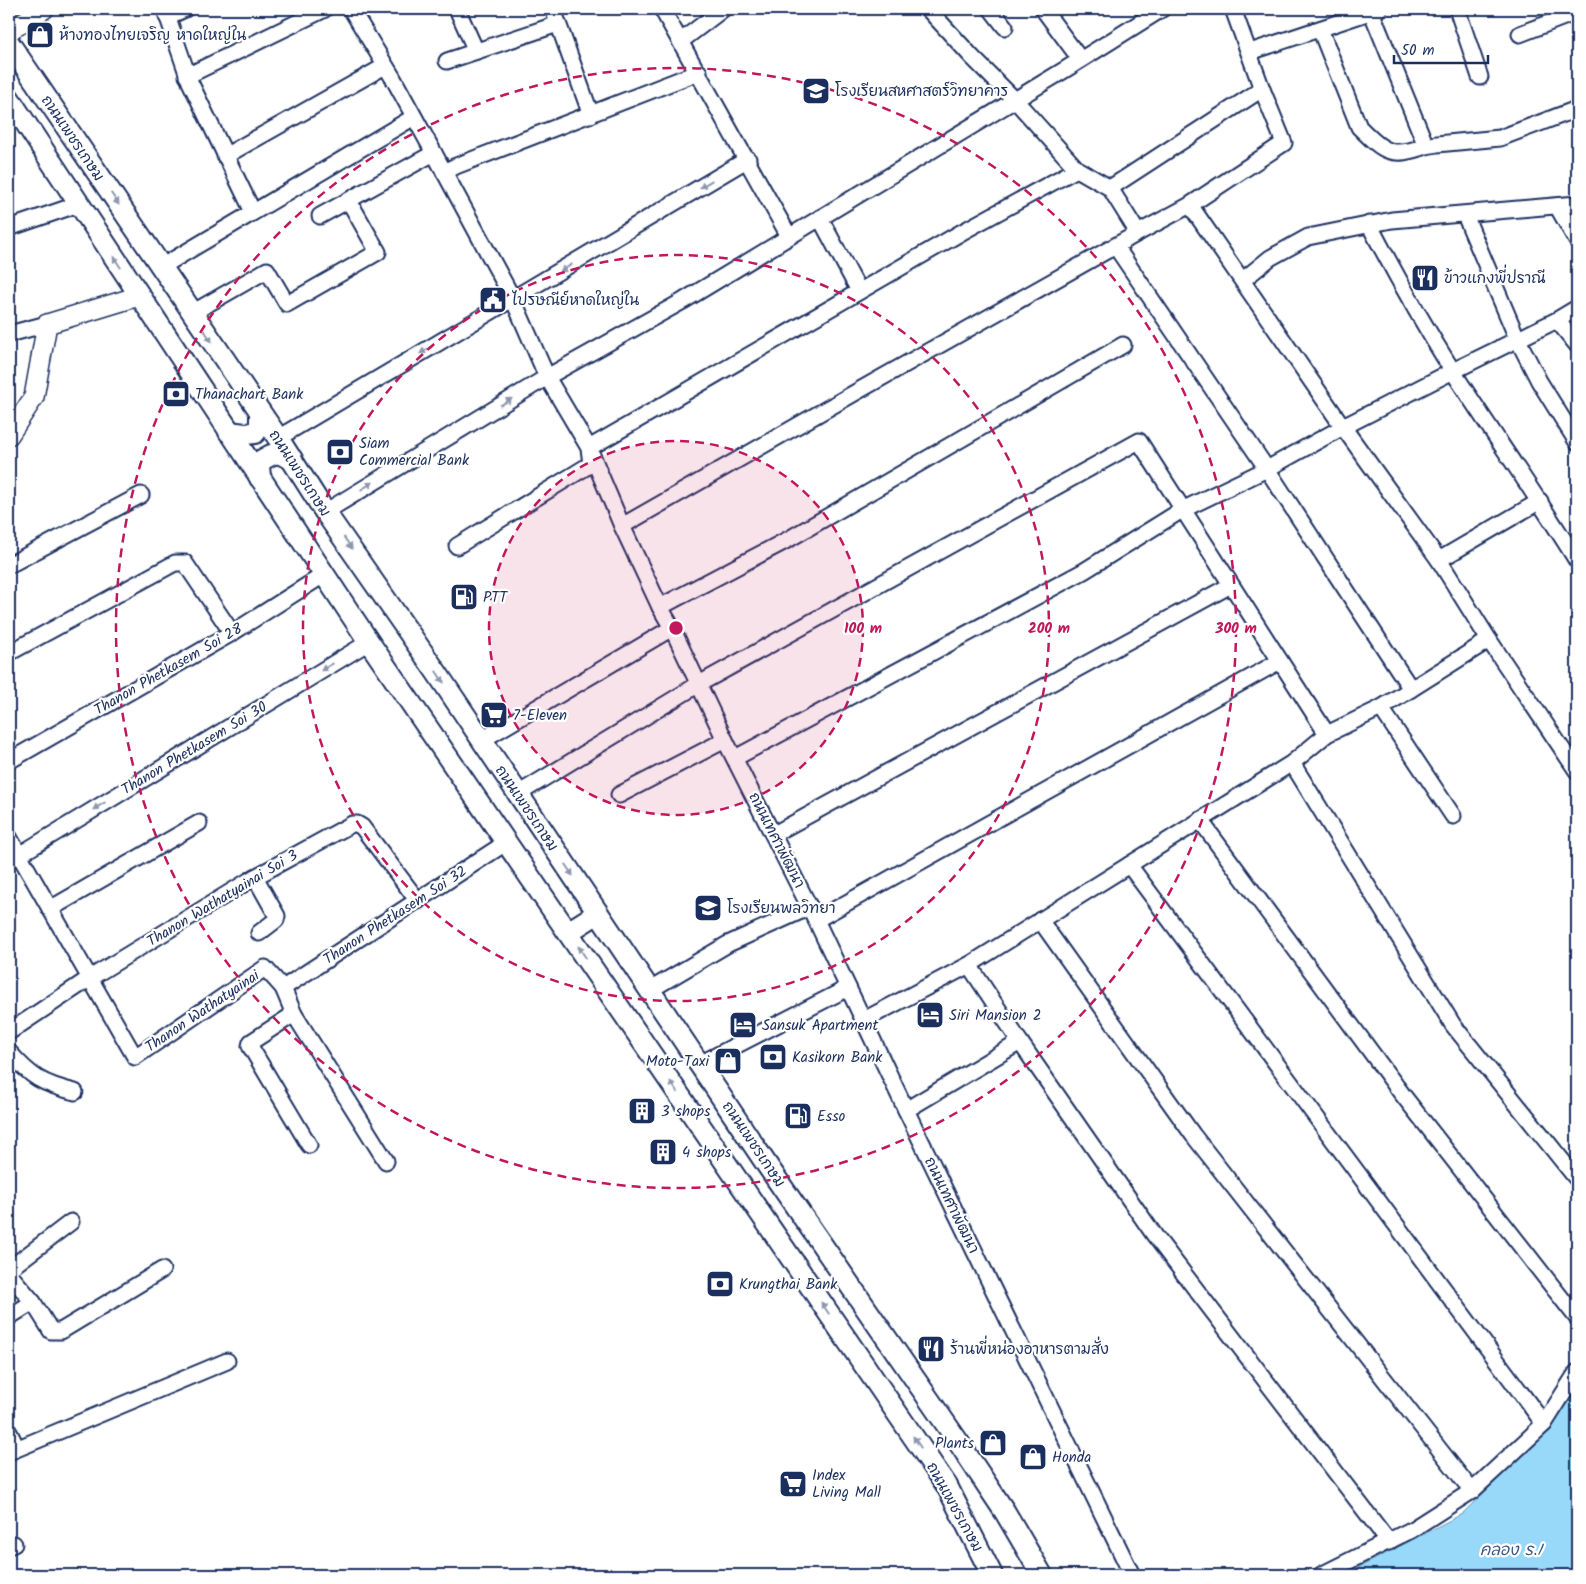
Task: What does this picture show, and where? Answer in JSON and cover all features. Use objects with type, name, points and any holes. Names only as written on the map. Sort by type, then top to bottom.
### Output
[{"type":"main road","name":"ถนนเพชรเกษม","points":[[9,43],[770,1168],[959,1443],[1005,1512],[1042,1575]]},
{"type":"main road","name":"ถนนเพชรเกษม","points":[[9,98],[369,642],[947,1486],[992,1575]]},
{"type":"main road","points":[[229,432],[254,433],[260,425],[260,412]]},
{"type":"main road","points":[[260,478],[259,465],[262,460],[278,453],[292,459]]},
{"type":"main road","points":[[568,932],[598,913]]},
{"type":"main road","points":[[741,1186],[770,1168]]},
{"type":"street","points":[[9,31],[44,9]]},
{"type":"street","points":[[185,9],[166,13],[188,76],[253,212]]},
{"type":"street","points":[[188,76],[325,9]]},
{"type":"street","name":"ถนนเทศาพัฒนา","points":[[351,9],[434,153],[513,299],[547,377],[589,448],[622,526],[660,607],[813,913],[906,1110],[1132,1575]]},
{"type":"street","points":[[457,9],[476,51]]},
{"type":"street","points":[[553,9],[591,115]]},
{"type":"street","points":[[662,9],[748,159],[789,236]]},
{"type":"street","points":[[681,41],[723,9]]},
{"type":"street","points":[[928,9],[959,44],[1015,100],[1077,169],[1110,188],[1138,233]]},
{"type":"street","points":[[991,9],[1005,27]]},
{"type":"street","points":[[1042,9],[1080,59]]},
{"type":"street","points":[[325,512],[547,377],[683,301],[1162,9]]},
{"type":"street","points":[[622,526],[1190,205],[1284,143],[1233,9]]},
{"type":"street","points":[[1457,9],[1480,77]]},
{"type":"street","points":[[1250,52],[1375,10],[1426,146]]},
{"type":"street","points":[[1520,34],[1577,12]]},
{"type":"street","points":[[447,61],[558,24]]},
{"type":"street","points":[[1320,29],[1359,127],[1369,138],[1390,152],[1406,153],[1437,144],[1500,138],[1577,109]]},
{"type":"street","points":[[225,156],[385,66]]},
{"type":"street","points":[[444,172],[699,72]]},
{"type":"street","points":[[1110,188],[1262,89]]},
{"type":"street","points":[[161,267],[414,117]]},
{"type":"street","points":[[320,216],[434,153]]},
{"type":"street","points":[[278,438],[748,159]]},
{"type":"street","points":[[458,546],[590,464],[589,448],[1002,209],[1077,169]]},
{"type":"street","points":[[192,313],[267,270],[287,304],[378,252],[349,200]]},
{"type":"street","points":[[9,228],[79,204]]},
{"type":"street","points":[[1243,280],[1270,258],[1308,238],[1369,224],[1392,220],[1577,204]]},
{"type":"street","points":[[1190,205],[1343,427],[1440,560],[1489,640],[1577,771]]},
{"type":"street","points":[[1558,206],[1577,241]]},
{"type":"street","points":[[1465,215],[1517,338],[1539,381],[1577,442]]},
{"type":"street","points":[[820,218],[859,291]]},
{"type":"street","points":[[1369,224],[1401,286],[1453,371],[1540,501],[1577,561]]},
{"type":"street","points":[[1116,247],[1267,469],[1411,689]]},
{"type":"street","points":[[9,334],[139,296]]},
{"type":"street","points":[[735,758],[1084,570],[1182,510],[1267,469],[1343,427],[1517,338],[1557,320],[1577,308]]},
{"type":"street","points":[[1557,320],[1577,345]]},
{"type":"street","points":[[9,435],[34,397],[47,324]]},
{"type":"street","points":[[660,607],[789,539],[1123,345]]},
{"type":"street","points":[[518,794],[699,684],[1139,441],[1327,734]]},
{"type":"street","points":[[9,565],[140,494]]},
{"type":"street","points":[[1440,560],[1540,501]]},
{"type":"street","points":[[9,653],[175,563],[185,562],[232,633]]},
{"type":"street","name":"Thanon Phetkasem Soi 28","points":[[9,761],[232,633],[325,574]]},
{"type":"street","points":[[774,834],[1231,585]]},
{"type":"street","points":[[482,740],[672,628]]},
{"type":"street","points":[[864,1020],[969,966],[1292,763],[1327,734],[1381,708],[1489,640]]},
{"type":"street","name":"Thanon Phetkasem Soi 30","points":[[19,855],[369,642]]},
{"type":"street","points":[[650,990],[728,944],[813,913],[1280,661]]},
{"type":"street","points":[[1381,708],[1453,816]]},
{"type":"street","points":[[620,795],[725,740]]},
{"type":"street","points":[[1292,763],[1453,1025],[1577,1179]]},
{"type":"street","points":[[1200,820],[1402,1094],[1577,1318]]},
{"type":"street","points":[[50,909],[199,823]]},
{"type":"street","name":"Thanon Wathatyainai Soi 3","points":[[9,1032],[90,978],[255,877],[346,826],[357,824],[366,832],[418,901]]},
{"type":"street","name":"Thanon Wathatyainai","points":[[9,837],[135,1056],[266,968],[283,988],[294,1014],[386,1161]]},
{"type":"street","name":"Thanon Phetkasem Soi 32","points":[[283,988],[507,842]]},
{"type":"street","points":[[1129,864],[1544,1424]]},
{"type":"street","points":[[255,877],[276,916],[276,920],[260,933]]},
{"type":"street","points":[[1040,920],[1193,1135],[1472,1491]]},
{"type":"street","points":[[969,966],[1155,1236],[1389,1542]]},
{"type":"street","points":[[700,1064],[848,988]]},
{"type":"street","points":[[294,1014],[251,1042],[250,1046],[308,1145]]},
{"type":"street","points":[[906,1110],[1020,1042]]},
{"type":"street","points":[[9,1052],[26,1071],[53,1086],[75,1092]]},
{"type":"street","points":[[9,1269],[71,1222]]},
{"type":"street","points":[[9,1274],[33,1302],[51,1331],[61,1330],[162,1270]]},
{"type":"street","points":[[9,1317],[33,1302]]},
{"type":"street","points":[[9,1432],[13,1450],[227,1361]]},
{"type":"street","points":[[1321,1575],[1412,1530],[1472,1491],[1544,1424],[1577,1372]]},
{"type":"water","name":"คลอง ร.1","points":[[1577,1381],[1577,1570],[1571,1575],[1344,1575],[1462,1514],[1529,1448]]},
{"type":"place","name":"ห้างทองไทยเจริญ หาดใหญ่ใน","points":[[40,35]]},
{"type":"place","name":"โรงเรียนสหศาสตร์วิทยาคาร","points":[[816,91]]},
{"type":"place","name":"ข้าวแกงพี่ปราณี","points":[[1425,278]]},
{"type":"place","name":"ไปรษณีย์หาดใหญ่ใน","points":[[493,300]]},
{"type":"place","name":"Thanachart Bank","points":[[176,394]]},
{"type":"place","name":"Siam Commercial Bank","points":[[340,452]]},
{"type":"place","name":"PTT","points":[[464,597]]},
{"type":"place","name":"7-Eleven","points":[[494,715]]},
{"type":"place","name":"โรงเรียนพลวิทยา","points":[[708,908]]},
{"type":"place","name":"Siri Mansion 2","points":[[930,1015]]},
{"type":"place","name":"Sansuk Apartment","points":[[743,1025]]},
{"type":"place","name":"Kasikorn Bank","points":[[773,1057]]},
{"type":"place","name":"Moto-Taxi","points":[[728,1061]]},
{"type":"place","name":"3 shops","points":[[642,1111]]},
{"type":"place","name":"Esso","points":[[798,1116]]},
{"type":"place","name":"4 shops","points":[[663,1152]]},
{"type":"place","name":"Krungthai Bank","points":[[720,1284]]},
{"type":"place","name":"ร้านพี่หน่องอาหารตามสั่ง","points":[[931,1349]]},
{"type":"place","name":"Plants","points":[[993,1443]]},
{"type":"place","name":"Honda","points":[[1033,1457]]},
{"type":"place","name":"Index Living Mall","points":[[793,1484]]}]
